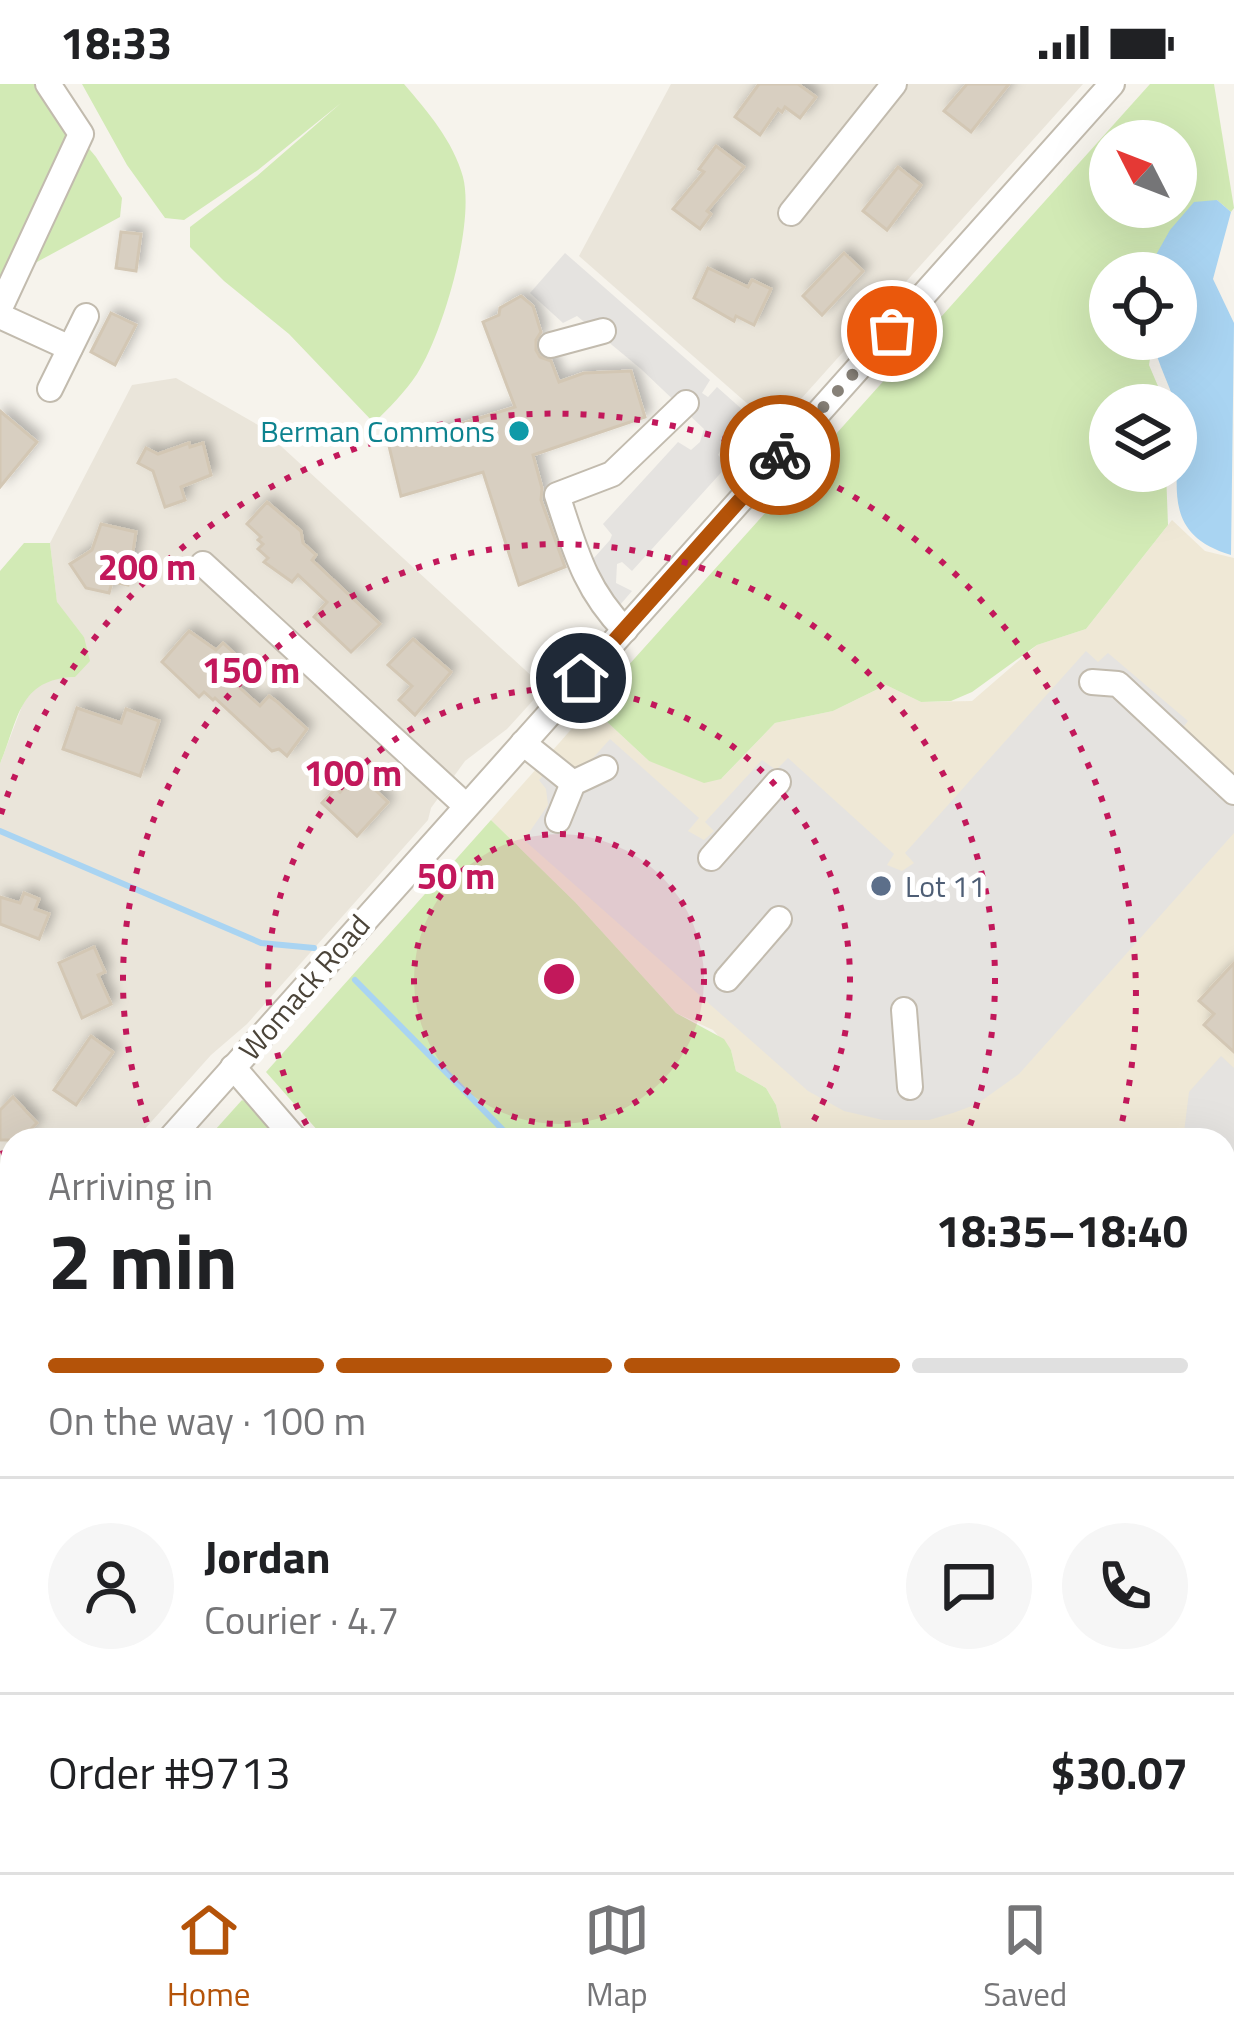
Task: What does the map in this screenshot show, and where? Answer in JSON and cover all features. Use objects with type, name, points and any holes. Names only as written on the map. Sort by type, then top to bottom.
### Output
[{"type":"street","points":[[48,84],[81,134],[0,312],[70,348]]},
{"type":"street","points":[[791,213],[894,84]]},
{"type":"street","name":"Womack Road","points":[[179,1128],[1112,84]]},
{"type":"street","points":[[50,389],[86,316]]},
{"type":"street","points":[[551,345],[603,331]]},
{"type":"street","points":[[625,630],[600,604],[584,575],[557,495],[612,474],[686,403]]},
{"type":"street","points":[[739,448],[766,472]]},
{"type":"street","points":[[203,564],[466,806]]},
{"type":"street","points":[[1092,682],[1118,684],[1234,792]]},
{"type":"street","points":[[523,743],[573,783]]},
{"type":"street","points":[[558,820],[573,783],[605,768]]},
{"type":"street","points":[[711,857],[778,782]]},
{"type":"street","points":[[727,979],[779,919]]},
{"type":"street","points":[[904,1010],[910,1087]]},
{"type":"street","points":[[232,1067],[285,1128]]},
{"type":"shaded area","points":[[671,84],[1083,84],[775,428],[579,256]]},
{"type":"shaded area","points":[[565,253],[710,380],[702,393],[708,397],[717,387],[763,428],[755,439],[770,445],[745,473],[743,462],[729,449],[721,449],[718,455],[728,465],[632,571],[622,562],[617,564],[616,583],[632,591],[602,626],[584,569],[610,540],[612,535],[603,524],[678,442],[691,450],[704,429],[577,316],[563,323],[530,293]]},
{"type":"shaded area","points":[[176,378],[258,425],[536,680],[537,696],[507,729],[465,761],[431,808],[428,820],[247,1024],[211,1055],[146,1128],[0,1128],[0,764],[27,693],[51,678],[75,677],[84,637],[57,603],[50,543],[132,385]]},
{"type":"shaded area","name":"Lot 11","points":[[1172,520],[1205,551],[1234,558],[1234,1128],[781,1128],[766,1088],[736,1071],[731,1050],[713,1030],[676,1013],[575,902],[491,820],[591,707],[649,761],[722,778],[775,723],[833,711],[886,685],[921,702],[972,701],[1037,645],[1086,629]]},
{"type":"shaded area","name":"Lot 11","points":[[1086,651],[1098,662],[1108,653],[1188,721],[1181,730],[1234,780],[1234,833],[1019,1074],[977,1104],[953,1113],[929,1120],[883,1120],[844,1111],[808,1091],[524,840],[548,805],[539,780],[555,762],[586,766],[610,739],[699,818],[688,831],[704,840],[714,831],[705,822],[762,760],[776,770],[788,758],[894,854],[887,865],[902,871],[914,863],[905,853]]},
{"type":"shaded area","points":[[1221,1056],[1234,1068],[1234,1128],[1184,1128],[1189,1092]]},
{"type":"green space","points":[[0,84],[35,84],[96,157],[122,198],[120,217],[0,282]]},
{"type":"green space","points":[[82,84],[404,84],[439,128],[459,164],[465,222],[454,278],[427,356],[374,423],[289,334],[190,247],[190,227],[341,103],[258,170],[184,220],[165,218],[127,165]]},
{"type":"green space","points":[[1150,84],[1214,84],[1234,208],[1231,212],[1217,200],[1197,220],[1197,120],[1118,120]]},
{"type":"green space","points":[[1089,152],[1089,228],[1189,228],[1165,252],[1089,252],[1089,360],[1150,360],[1157,384],[1089,384],[1089,492],[1167,492],[1168,525],[1086,629],[1037,645],[972,692],[951,701],[921,702],[886,685],[833,711],[775,723],[721,779],[704,783],[649,761],[591,707]]},
{"type":"green space","points":[[24,543],[50,543],[57,602],[84,637],[90,661],[75,677],[56,679],[31,694],[0,764],[0,571]]},
{"type":"green space","points":[[491,820],[575,902],[676,1013],[724,1039],[736,1071],[766,1088],[781,1128],[315,1128],[266,1072]]},
{"type":"green space","points":[[242,1100],[262,1111],[273,1128],[217,1128]]},
{"type":"water","points":[[1217,200],[1231,212],[1213,279],[1234,323],[1231,555],[1206,544],[1190,531],[1181,515],[1177,492],[1197,492],[1197,384],[1168,384],[1158,360],[1197,360],[1197,252],[1158,252],[1172,228],[1197,228],[1197,202]]},
{"type":"building","points":[[759,84],[798,84],[816,97],[800,118],[785,107],[782,112],[778,109],[760,135],[735,117]]},
{"type":"building","points":[[967,84],[1009,84],[971,132],[944,111]]},
{"type":"building","points":[[716,146],[744,167],[707,211],[711,214],[700,229],[673,209],[704,172],[699,169]]},
{"type":"building","points":[[898,167],[921,185],[887,230],[863,211]]},
{"type":"building","points":[[121,232],[141,234],[136,271],[116,268]]},
{"type":"building","points":[[844,253],[863,271],[822,315],[803,296]]},
{"type":"building","points":[[708,268],[748,287],[752,280],[771,289],[754,325],[736,316],[734,321],[694,298]]},
{"type":"building","name":"Berman Commons","points":[[521,296],[533,306],[541,332],[536,350],[551,361],[559,382],[584,373],[631,371],[645,417],[533,455],[541,500],[565,567],[519,585],[483,472],[401,496],[389,446],[515,407],[483,322]]},
{"type":"building","points":[[111,313],[136,325],[115,365],[91,352]]},
{"type":"building","points":[[0,411],[37,442],[0,487]]},
{"type":"building","points":[[189,443],[190,447],[203,443],[211,475],[181,487],[185,500],[165,507],[153,471],[138,463],[146,448],[158,454]]},
{"type":"building","points":[[267,502],[301,531],[303,543],[316,555],[312,560],[380,624],[351,652],[314,617],[327,602],[298,575],[292,582],[264,562],[268,558],[258,549],[263,544],[258,540],[261,537],[247,524]]},
{"type":"building","points":[[101,524],[136,532],[128,585],[112,582],[109,593],[86,588],[70,564],[92,550]]},
{"type":"building","points":[[189,631],[216,650],[223,643],[238,657],[226,671],[231,680],[260,706],[269,696],[307,729],[287,756],[279,749],[272,751],[215,698],[204,692],[199,697],[162,662]]},
{"type":"building","points":[[413,639],[451,672],[415,715],[399,700],[412,686],[388,665]]},
{"type":"building","points":[[77,708],[121,723],[126,709],[159,721],[140,776],[63,749]]},
{"type":"building","points":[[357,773],[388,802],[357,836],[322,803]]},
{"type":"building","points":[[24,893],[39,899],[35,909],[49,914],[39,939],[0,924],[0,897],[20,903]]},
{"type":"building","points":[[94,947],[105,972],[98,975],[111,1004],[82,1018],[59,963]]},
{"type":"building","points":[[1234,963],[1234,1052],[1204,1025],[1214,1014],[1199,1001]]},
{"type":"building","points":[[91,1036],[113,1052],[76,1105],[54,1090]]},
{"type":"building","points":[[13,1097],[37,1123],[32,1128],[0,1128],[0,1110]]},
{"type":"waterway","points":[[0,831],[261,943],[314,948]]},
{"type":"waterway","points":[[355,980],[501,1128]]},
{"type":"way so far","points":[[780,455],[892,331]]},
{"type":"place","name":"Berman Commons","points":[[519,431]]},
{"type":"place","name":"Lot 11","points":[[881,886]]},
{"type":"route","points":[[581,678],[780,455]]}]
